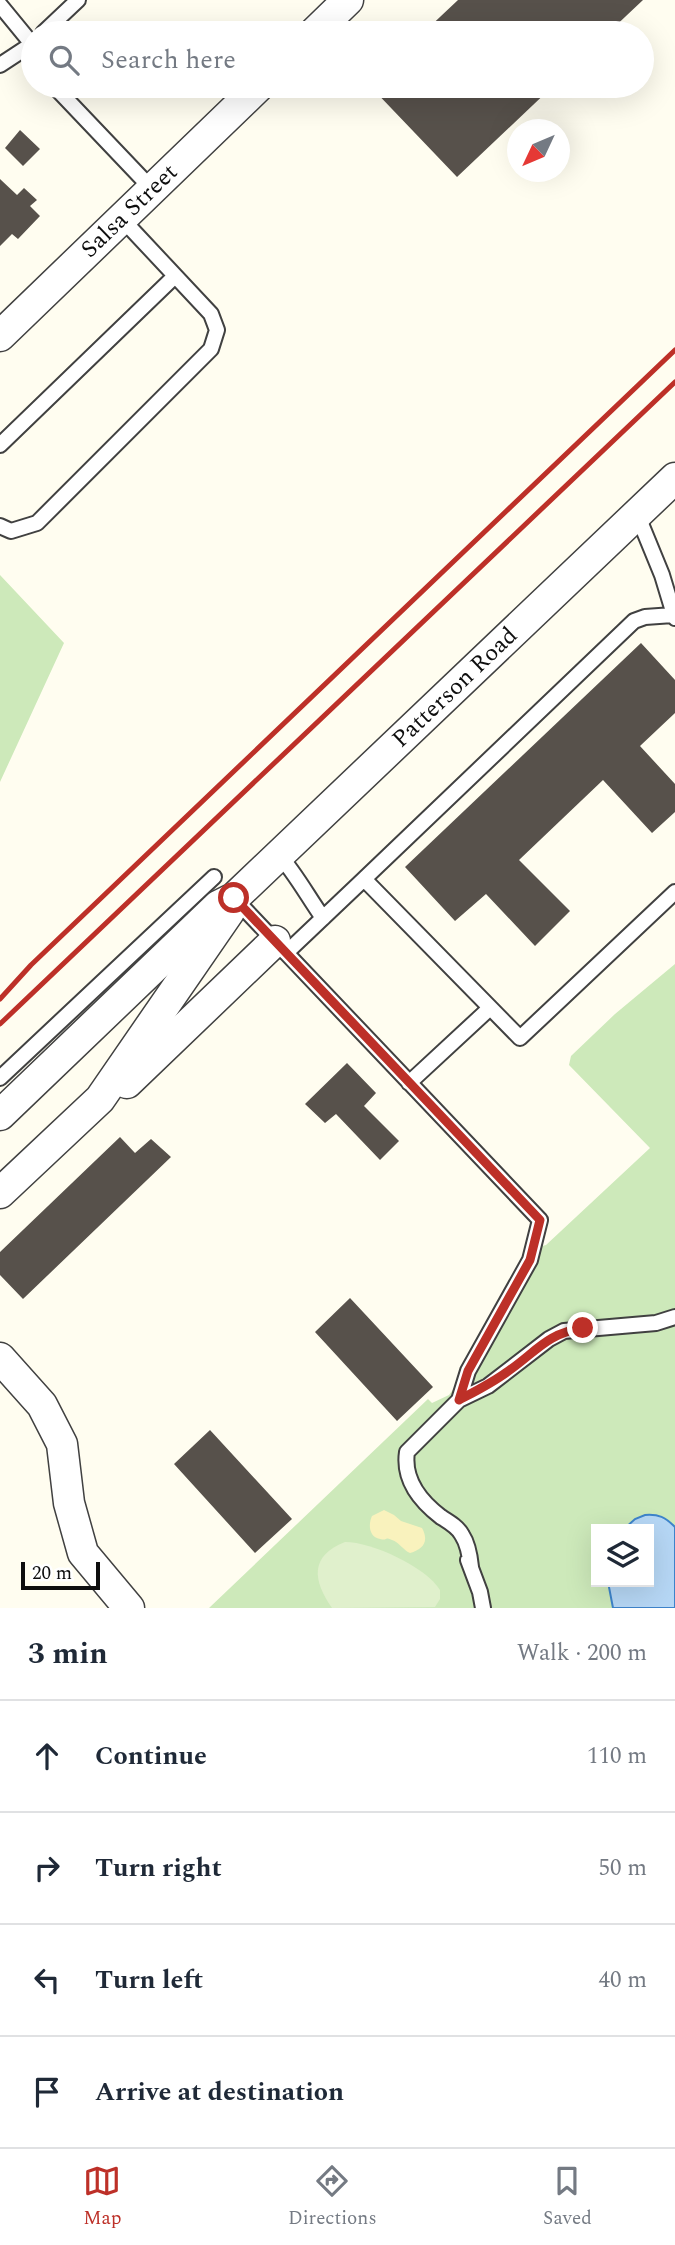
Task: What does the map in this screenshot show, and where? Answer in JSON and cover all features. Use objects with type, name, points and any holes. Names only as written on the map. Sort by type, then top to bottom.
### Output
[{"type":"street","points":[[326,21],[348,0]]},
{"type":"street","name":"Salsa Street","points":[[0,336],[247,98]]},
{"type":"street","name":"Patterson Road","points":[[0,1115],[218,906],[224,888],[279,855],[675,478]]},
{"type":"street","name":"Patterson Road","points":[[0,1193],[100,1100],[228,914],[224,888]]},
{"type":"street","points":[[100,1100],[122,1087],[281,947]]},
{"type":"street","points":[[0,1358],[42,1405],[62,1444],[69,1503],[83,1553],[129,1608]]},
{"type":"lane","points":[[56,21],[78,0]]},
{"type":"lane","points":[[0,5],[21,30]]},
{"type":"lane","points":[[0,65],[21,52]]},
{"type":"lane","points":[[65,98],[152,190]]},
{"type":"lane","points":[[0,526],[12,531],[37,523],[211,349],[217,330],[211,314],[122,219]]},
{"type":"lane","points":[[0,445],[175,276]]},
{"type":"lane","points":[[281,947],[323,918],[634,621],[645,617],[674,616],[662,575],[637,514]]},
{"type":"lane","points":[[279,855],[323,918]]},
{"type":"lane","points":[[364,879],[520,1038],[675,892]]},
{"type":"lane","points":[[0,1078],[224,888],[540,1220],[530,1260],[468,1371],[459,1400]]},
{"type":"lane","points":[[409,1083],[490,1008]]},
{"type":"lane","points":[[482,1608],[480,1592],[462,1534],[431,1509],[418,1494],[409,1479],[405,1463],[407,1452],[459,1400],[488,1386],[549,1339],[564,1331],[656,1323],[675,1317]]},
{"type":"green space","points":[[0,575],[64,643],[0,782]]},
{"type":"green space","points":[[675,964],[675,1608],[209,1608],[428,1399],[432,1403],[449,1395],[528,1250],[546,1245],[650,1148],[569,1065],[571,1056],[615,1014]]},
{"type":"green space","points":[[345,1542],[383,1551],[423,1573],[440,1590],[440,1599],[435,1607],[332,1608],[321,1588],[318,1570],[325,1554]]},
{"type":"sand","points":[[384,1510],[401,1521],[422,1528],[425,1541],[422,1547],[410,1553],[388,1538],[376,1538],[370,1527],[372,1516]]},
{"type":"water","points":[[654,1515],[662,1517],[675,1527],[675,1608],[613,1608],[609,1587],[654,1587],[654,1524],[630,1524],[635,1519]]},
{"type":"building","points":[[458,0],[643,0],[621,21],[436,21]]},
{"type":"building","points":[[381,98],[540,98],[518,119],[507,119],[507,130],[457,177]]},
{"type":"building","points":[[20,130],[40,149],[23,166],[5,148]]},
{"type":"building","points":[[0,179],[17,195],[24,188],[37,200],[30,206],[40,216],[18,239],[12,234],[0,246]]},
{"type":"building","points":[[641,643],[675,680],[675,713],[640,746],[675,784],[675,812],[652,833],[603,780],[519,860],[570,911],[535,946],[486,894],[455,921],[405,867]]},
{"type":"building","points":[[347,1063],[376,1093],[364,1106],[399,1141],[380,1160],[336,1114],[325,1123],[305,1104]]},
{"type":"building","points":[[120,1137],[135,1153],[151,1139],[171,1157],[23,1299],[0,1275],[0,1252]]},
{"type":"building","points":[[350,1298],[433,1387],[397,1421],[315,1332]]},
{"type":"building","points":[[210,1430],[292,1519],[255,1553],[174,1464]]},
{"type":"railway","points":[[0,999],[31,965],[675,350]]},
{"type":"railway","points":[[0,1024],[675,382]]},
{"type":"route","points":[[234,898],[540,1220],[530,1260],[468,1371],[459,1400],[488,1386],[549,1339],[564,1331],[583,1328]]}]
